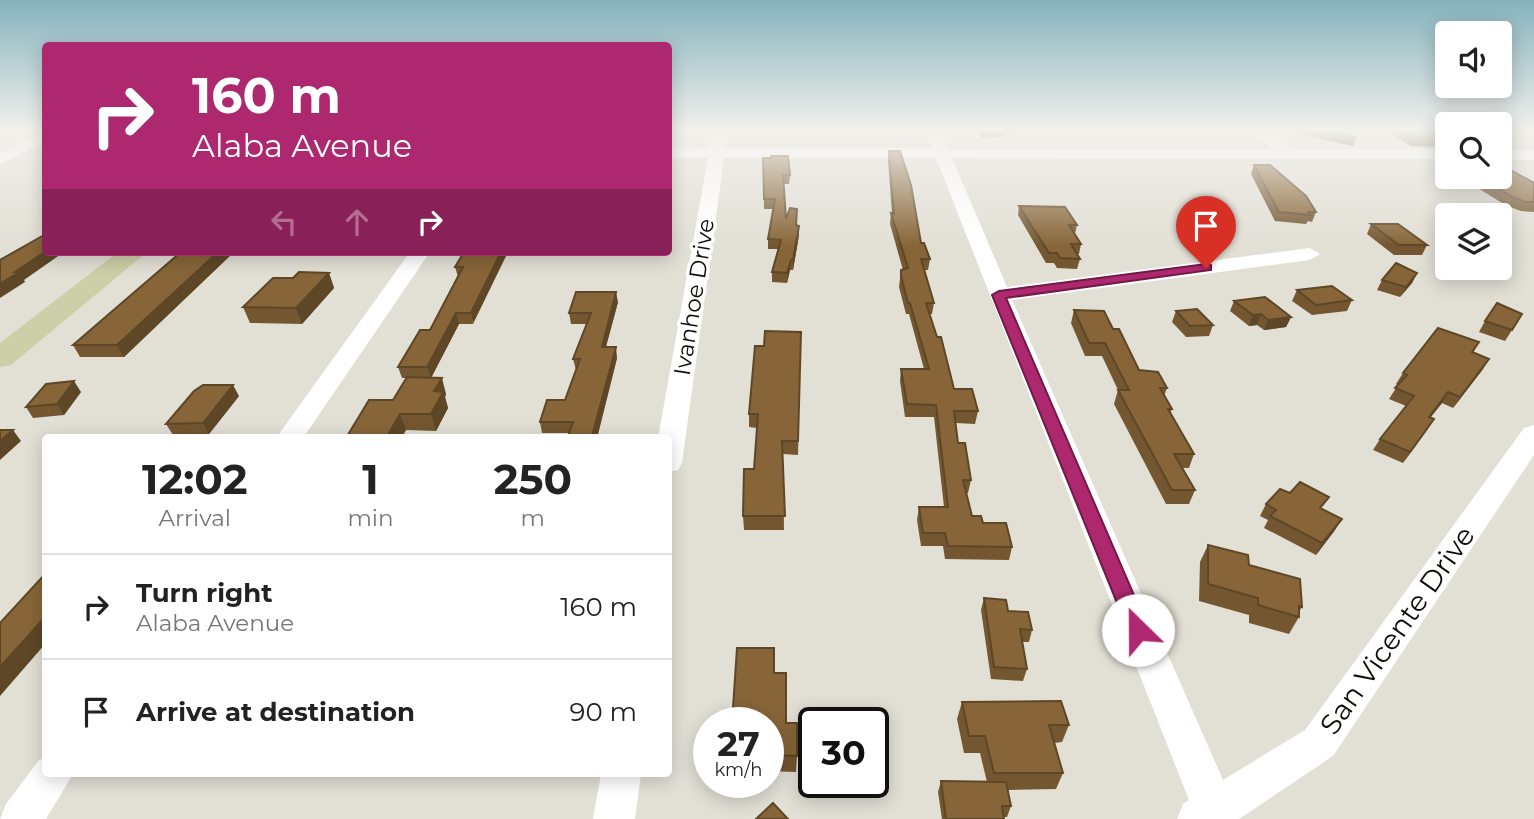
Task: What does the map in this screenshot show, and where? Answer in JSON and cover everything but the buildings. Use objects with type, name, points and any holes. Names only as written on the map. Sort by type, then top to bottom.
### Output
[{"type":"main road","points":[[0,358],[129,256]]},
{"type":"street","name":"Ivanhoe Drive","points":[[672,437],[713,169]]},
{"type":"street","points":[[949,169],[1210,816]]},
{"type":"street","points":[[999,295],[1310,254]]},
{"type":"street","points":[[292,434],[417,256]]},
{"type":"street","name":"San Vicente Drive","points":[[1210,816],[1319,743],[1534,434]]},
{"type":"street","points":[[21,819],[51,777]]},
{"type":"street","points":[[614,819],[621,777]]},
{"type":"route","points":[[1138,630],[999,295],[1206,268]]}]
